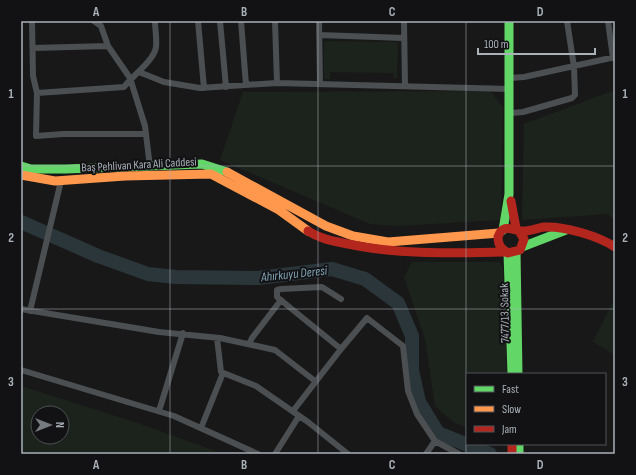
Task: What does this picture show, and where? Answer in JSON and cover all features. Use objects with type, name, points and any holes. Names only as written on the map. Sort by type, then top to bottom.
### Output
[{"type":"main road","points":[[509,21],[511,112],[510,194],[498,242],[513,251],[524,239],[518,230],[510,194]]},
{"type":"main road","name":"Baş Pehlivan Kara Ali Caddesi","points":[[21,166],[31,169],[45,169],[202,164],[224,170],[326,226],[353,236],[388,242],[501,232],[511,227],[518,230],[545,227],[567,229],[615,247]]},
{"type":"main road","name":"Baş Pehlivan Kara Ali Caddesi","points":[[21,176],[61,181],[125,176],[211,174],[279,210],[318,238],[366,248],[423,253],[513,251],[546,240],[567,229]]},
{"type":"main road","name":"7477/13. Sokak","points":[[512,373],[513,251]]},
{"type":"main road","name":"7477/13. Sokak","points":[[513,251],[518,373]]},
{"type":"main road","points":[[512,454],[518,447]]},
{"type":"street","points":[[32,21],[33,76],[36,93],[36,136],[63,134],[146,134]]},
{"type":"street","points":[[94,21],[101,26],[108,46],[130,78],[146,134],[150,166]]},
{"type":"street","points":[[36,93],[124,87],[130,78],[139,72],[155,50],[155,21]]},
{"type":"street","points":[[198,21],[204,88]]},
{"type":"street","points":[[220,21],[226,87]]},
{"type":"street","points":[[241,21],[246,85]]},
{"type":"street","points":[[275,21],[277,83]]},
{"type":"street","points":[[318,21],[320,84]]},
{"type":"street","points":[[404,21],[405,86]]},
{"type":"street","points":[[511,112],[524,112],[574,97],[576,92],[574,67],[567,21]]},
{"type":"street","points":[[510,78],[524,77],[614,58],[608,21]]},
{"type":"street","points":[[319,35],[404,38]]},
{"type":"street","points":[[32,48],[108,46]]},
{"type":"street","points":[[139,72],[164,82],[204,88],[277,83],[510,89]]},
{"type":"street","points":[[30,311],[61,181]]},
{"type":"street","points":[[341,299],[326,288],[316,286],[279,289],[276,294],[280,300],[341,349]]},
{"type":"street","points":[[249,344],[280,300]]},
{"type":"street","points":[[21,309],[159,332],[183,333],[217,338],[275,350],[316,382]]},
{"type":"street","points":[[293,411],[367,318],[403,346],[408,391],[417,414],[435,440],[459,454]]},
{"type":"street","points":[[159,412],[183,333]]},
{"type":"street","points":[[217,338],[219,367],[223,373],[256,386],[293,411],[348,454]]},
{"type":"street","points":[[21,370],[159,412],[201,428],[258,454]]},
{"type":"street","points":[[201,428],[223,373]]},
{"type":"street","points":[[275,454],[299,416]]},
{"type":"street","points":[[426,454],[435,440]]},
{"type":"shaded area","points":[[324,41],[398,42],[397,78],[394,78],[393,73],[330,72],[330,79],[324,79]]},
{"type":"shaded area","points":[[615,90],[615,221],[608,214],[522,220],[524,124]]},
{"type":"shaded area","points":[[490,91],[503,107],[501,220],[398,226],[370,224],[220,160],[243,92]]},
{"type":"shaded area","points":[[412,262],[499,262],[503,268],[507,373],[466,373],[466,428],[453,422],[435,406],[425,339],[404,277]]},
{"type":"shaded area","points":[[615,298],[615,355],[593,342]]},
{"type":"shaded area","points":[[21,386],[138,423],[215,451],[214,454],[21,454]]},
{"type":"waterway","name":"Ahırkuyu Deresi","points":[[21,222],[98,256],[148,274],[176,277],[258,278],[332,269],[365,279],[398,303],[412,336],[412,370],[419,402],[438,433],[466,444]]},
{"type":"waterway","name":"Ahırkuyu Deresi","points":[[468,445],[490,454]]},
{"type":"traffic: fast","points":[[503,230],[509,194],[509,21]]},
{"type":"traffic: fast","points":[[21,166],[31,169],[65,169],[202,164],[227,172]]},
{"type":"traffic: fast","points":[[522,247],[566,230]]},
{"type":"traffic: fast","points":[[516,252],[518,373]]},
{"type":"traffic: fast","points":[[508,253],[512,373]]},
{"type":"traffic: fast","points":[[519,445],[519,454]]},
{"type":"traffic: slow","points":[[227,172],[326,226],[353,236],[388,242],[499,233]]},
{"type":"traffic: slow","points":[[21,175],[55,181],[125,176],[211,174],[279,210],[308,231]]},
{"type":"traffic: jam","points":[[511,201],[516,228]]},
{"type":"traffic: jam","points":[[519,231],[524,239],[520,250],[508,253],[503,250],[498,240],[500,232],[503,230],[509,228],[519,231],[529,231],[544,227],[571,230],[600,239],[615,247]]},
{"type":"traffic: jam","points":[[308,231],[332,241],[367,248],[406,252],[504,252]]},
{"type":"traffic: jam","points":[[512,445],[512,454]]}]
